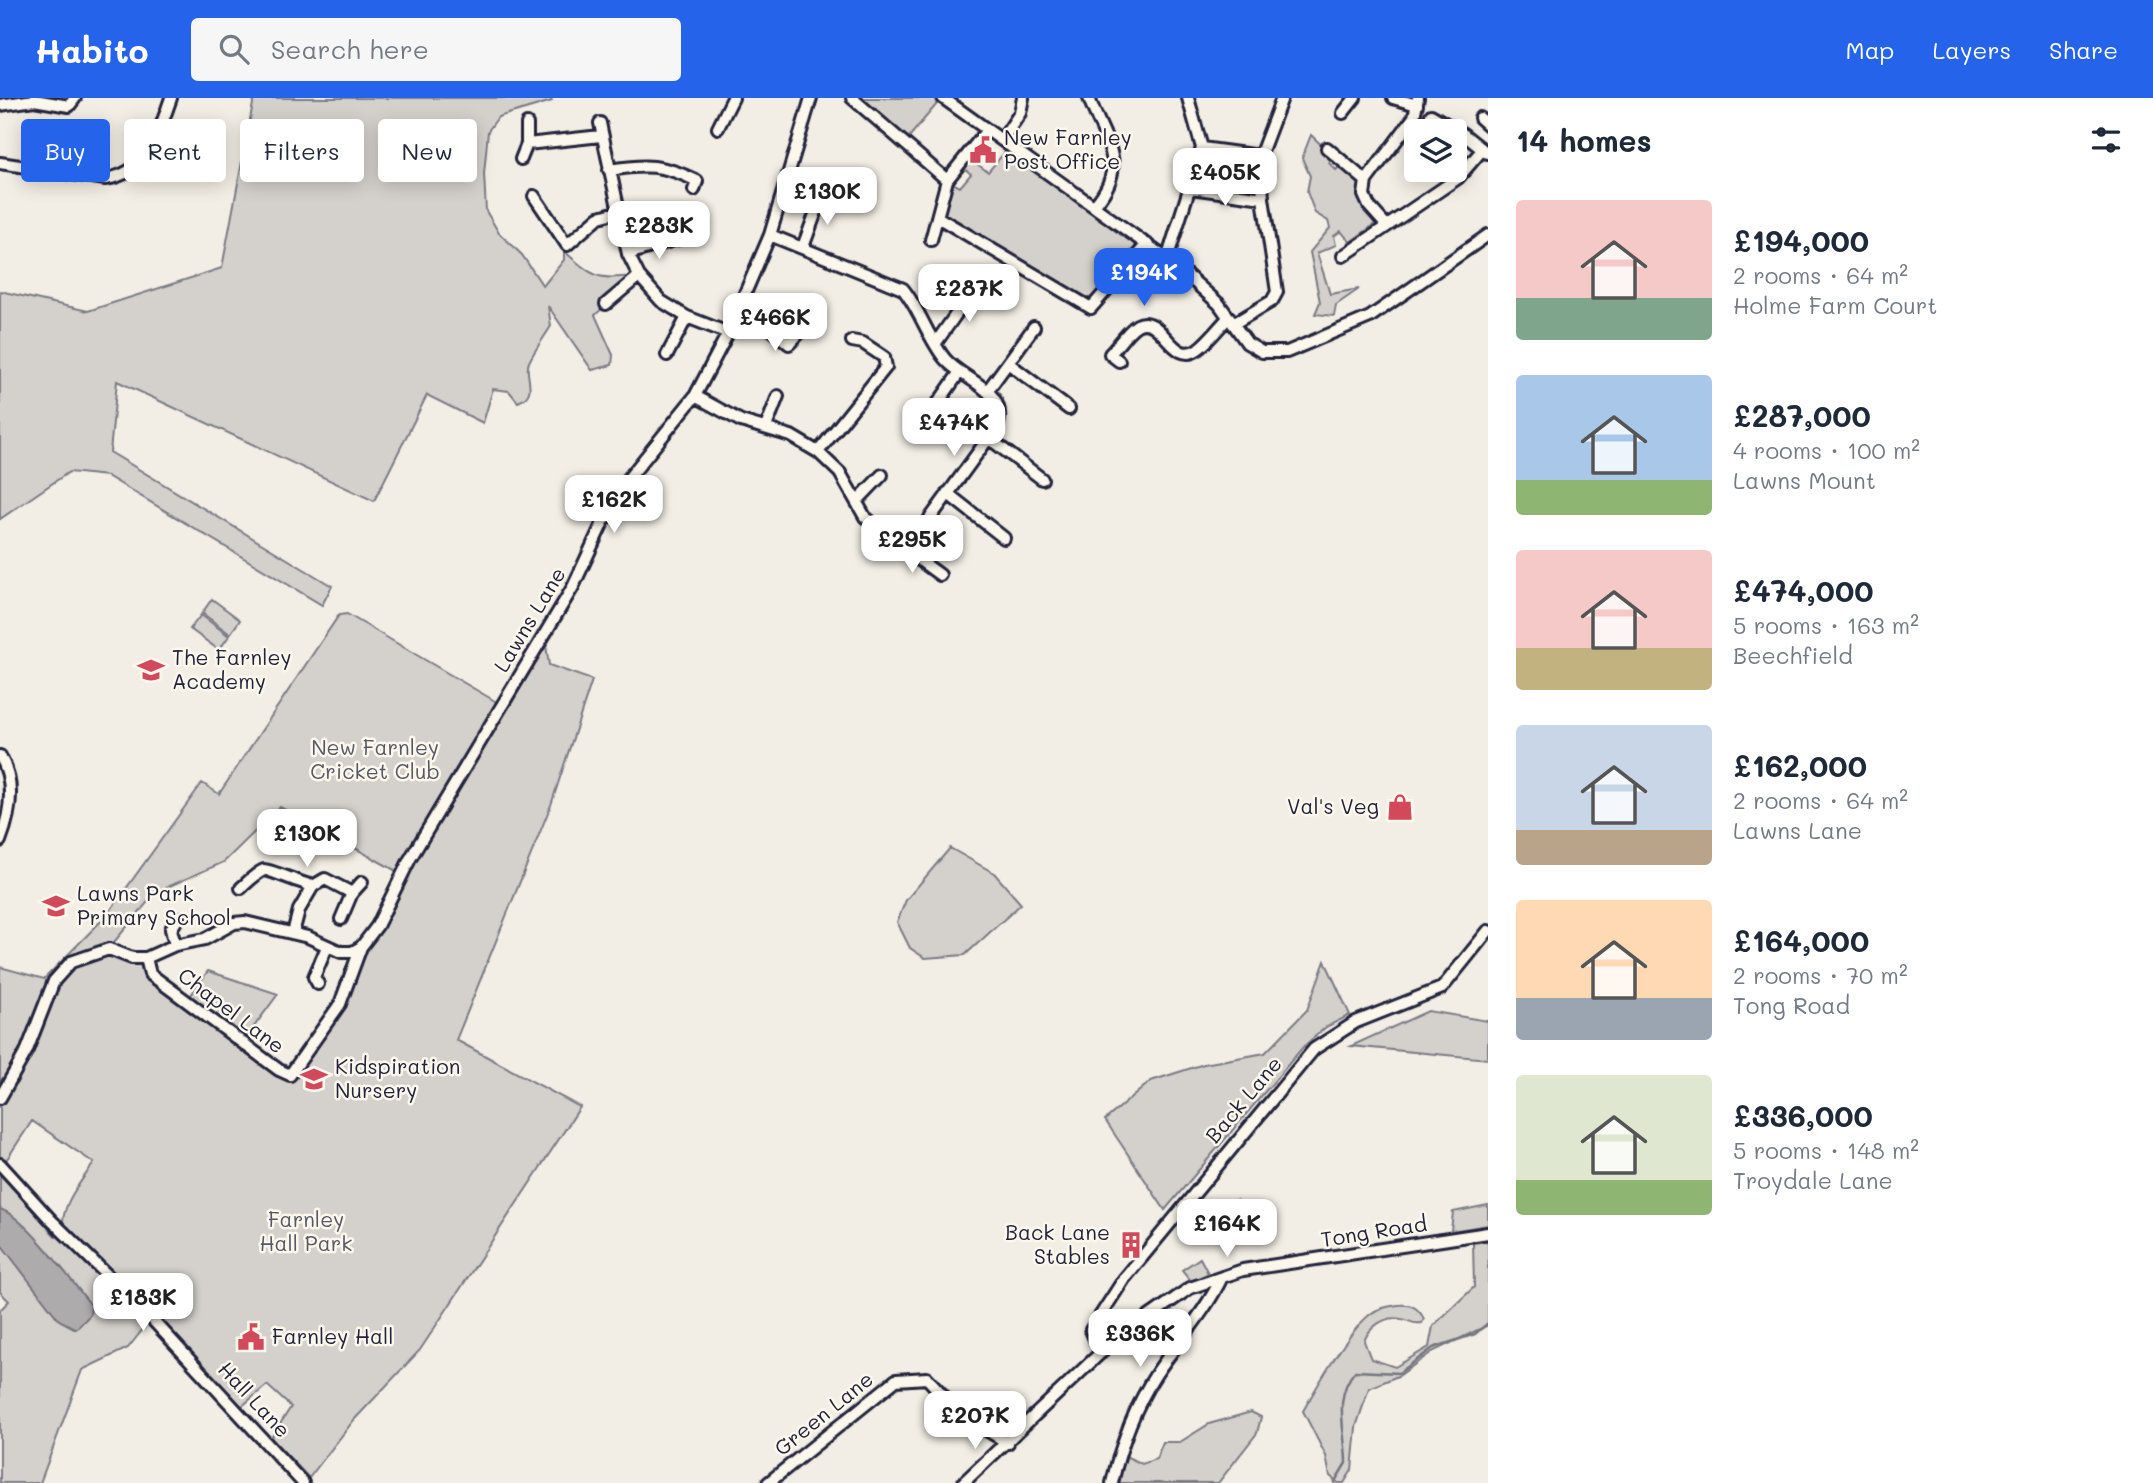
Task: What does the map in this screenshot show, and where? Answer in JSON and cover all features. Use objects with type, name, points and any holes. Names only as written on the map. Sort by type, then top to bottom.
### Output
[{"type":"street","points":[[0,105],[34,100],[69,106],[75,98]]},
{"type":"street","points":[[0,163],[105,179],[119,177],[133,170],[153,149],[171,98]]},
{"type":"street","points":[[718,128],[733,98]]},
{"type":"street","name":"Lawns Lane","points":[[290,1075],[340,1004],[354,973],[361,947],[377,926],[410,859],[579,575],[616,494],[695,396],[728,333],[770,235],[811,98]]},
{"type":"street","points":[[852,98],[947,180]]},
{"type":"street","points":[[943,98],[1178,267],[1231,320],[1247,343],[1262,352],[1287,352],[1370,317],[1488,235]]},
{"type":"street","points":[[1002,140],[1020,113],[1023,98]]},
{"type":"street","points":[[1089,98],[1111,150],[1115,170],[1110,187],[1095,205]]},
{"type":"street","points":[[1166,258],[1202,148],[1188,98]]},
{"type":"street","points":[[1119,362],[1110,354],[1137,325],[1146,324],[1157,329],[1177,349],[1187,354],[1196,351],[1231,320],[1272,301],[1277,292],[1263,198],[1261,156],[1282,98]]},
{"type":"street","points":[[1386,225],[1368,206],[1364,195],[1366,181],[1414,117],[1418,101],[1393,98]]},
{"type":"street","points":[[1343,256],[1458,178],[1485,152],[1463,134],[1431,115]]},
{"type":"street","points":[[600,123],[609,170],[621,211],[628,254],[639,276],[660,301],[687,317],[728,333]]},
{"type":"street","points":[[521,159],[527,144],[527,124]]},
{"type":"street","points":[[931,240],[947,180],[987,130]]},
{"type":"street","points":[[527,144],[601,136]]},
{"type":"street","points":[[1202,148],[1261,156]]},
{"type":"street","points":[[1327,148],[1366,181]]},
{"type":"street","points":[[609,170],[644,165],[670,167],[698,182]]},
{"type":"street","points":[[1191,188],[1263,198]]},
{"type":"street","points":[[803,247],[824,190],[846,197]]},
{"type":"street","points":[[534,196],[567,245],[598,217],[621,211]]},
{"type":"street","points":[[939,218],[1091,308],[1147,244]]},
{"type":"street","points":[[770,235],[903,289],[914,302],[935,344],[959,373],[988,390],[997,400],[1001,412],[990,439],[918,535],[903,548]]},
{"type":"street","points":[[628,254],[680,238]]},
{"type":"street","points":[[606,304],[639,276]]},
{"type":"street","points":[[935,344],[976,286]]},
{"type":"street","points":[[738,306],[757,316],[791,349],[807,325]]},
{"type":"street","points":[[665,350],[687,317]]},
{"type":"street","points":[[988,390],[1034,327]]},
{"type":"street","points":[[818,452],[886,367],[884,357],[863,343],[852,341]]},
{"type":"street","points":[[1008,363],[1069,409]]},
{"type":"street","points":[[929,416],[959,373]]},
{"type":"street","points":[[695,396],[741,421],[766,427],[818,452],[839,473],[865,517],[940,575]]},
{"type":"street","points":[[766,427],[778,396]]},
{"type":"street","points":[[990,439],[1042,479]]},
{"type":"street","points":[[857,501],[882,475]]},
{"type":"street","points":[[947,493],[1004,538]]},
{"type":"street","points":[[0,756],[9,779],[10,807],[0,841]]},
{"type":"street","points":[[241,888],[263,870],[313,886]]},
{"type":"street","points":[[293,933],[299,910],[313,886],[325,879],[352,893]]},
{"type":"street","points":[[341,919],[352,893],[362,882]]},
{"type":"street","points":[[175,945],[171,929],[178,918]]},
{"type":"street","points":[[0,1098],[27,1050],[54,981],[71,962],[109,949],[132,958],[146,958],[175,945],[205,939],[234,923],[244,922],[293,933],[327,947],[352,952],[361,947]]},
{"type":"street","name":"Back Lane","points":[[1101,1353],[1091,1330],[1124,1279],[1314,1049],[1356,1022],[1442,988],[1488,931]]},
{"type":"street","points":[[312,978],[327,947]]},
{"type":"street","name":"Chapel Lane","points":[[146,958],[150,974],[279,1070],[290,1075]]},
{"type":"street","name":"Hall Lane","points":[[1,1166],[51,1220],[151,1318],[303,1483]]},
{"type":"street","name":"Tong Road","points":[[963,1483],[1101,1353],[1139,1321],[1190,1288],[1243,1270],[1488,1233]]},
{"type":"street","points":[[1112,1483],[1130,1419],[1156,1375],[1210,1301],[1222,1277]]},
{"type":"street","name":"Green Lane","points":[[768,1483],[896,1380],[927,1378],[961,1415],[1008,1443]]},
{"type":"green space","points":[[254,98],[551,98],[552,101],[498,117],[488,131],[484,174],[486,211],[499,233],[522,255],[543,286],[564,260],[564,251],[598,276],[639,276],[595,315],[613,355],[612,365],[592,370],[548,306],[551,326],[529,362],[530,389],[525,399],[518,402],[509,391],[493,389],[483,423],[427,395],[374,501],[117,381],[110,452],[332,586],[322,605],[107,476],[69,472],[0,519],[0,291],[88,311],[222,268],[240,172],[240,182],[364,182],[364,119],[250,119]]},
{"type":"green space","points":[[852,98],[942,98],[904,143]]},
{"type":"green space","points":[[1311,135],[1333,156],[1329,163],[1336,170],[1342,164],[1360,181],[1357,196],[1375,224],[1350,242],[1341,231],[1334,236],[1336,245],[1317,253],[1330,294],[1359,289],[1336,305],[1334,316],[1315,314],[1320,302],[1310,252],[1330,228],[1328,221],[1315,213],[1307,192],[1310,176],[1302,158]]},
{"type":"green space","points":[[1010,146],[1147,244],[1091,308],[939,218],[947,180],[960,187],[971,174],[959,164],[966,156],[988,172]]},
{"type":"green space","points":[[212,599],[240,620],[230,634],[202,613]]},
{"type":"green space","name":"Farnley Hall Park","points":[[347,614],[500,704],[544,632],[549,665],[592,680],[551,805],[456,1040],[580,1107],[420,1350],[354,1420],[309,1478],[271,1438],[291,1407],[267,1385],[241,1407],[155,1314],[128,1348],[82,1370],[40,1483],[0,1483],[0,1310],[9,1301],[0,1292],[0,1173],[56,1237],[63,1231],[65,1212],[72,1195],[94,1163],[32,1121],[5,1162],[0,1157],[0,967],[44,979],[107,915],[202,783],[219,794],[339,615]],"holes":[[[280,807],[402,874],[354,973],[290,1075],[242,1043],[278,994],[208,971],[186,1002],[150,974],[146,958],[109,948],[156,892],[224,862]]]},
{"type":"green space","points":[[201,615],[229,636],[219,650],[190,629]]},
{"type":"green space","points":[[950,848],[994,873],[1021,904],[965,955],[925,958],[910,948],[897,922],[906,900]]},
{"type":"green space","points":[[1325,961],[1350,1015],[1326,1027],[1303,1047],[1165,1210],[1105,1120],[1151,1081],[1204,1064],[1265,1053],[1307,1010]]},
{"type":"green space","points":[[1428,1011],[1488,1021],[1488,1059],[1351,1046]]},
{"type":"green space","points":[[1237,1200],[1234,1222],[1239,1229],[1225,1239],[1211,1234],[1205,1237],[1200,1231],[1216,1221],[1222,1208]]},
{"type":"green space","points":[[1488,1205],[1488,1225],[1451,1231],[1453,1212]]},
{"type":"green space","points":[[1488,1241],[1488,1325],[1432,1352],[1400,1375],[1369,1388],[1356,1427],[1352,1470],[1344,1483],[1338,1483],[1330,1476],[1326,1456],[1303,1411],[1325,1373],[1353,1332],[1375,1311],[1384,1308],[1410,1306],[1417,1309],[1424,1319],[1422,1323],[1413,1323],[1395,1318],[1378,1324],[1364,1341],[1371,1359],[1395,1367],[1429,1347],[1433,1326],[1474,1287],[1473,1243]]},
{"type":"green space","points":[[1200,1258],[1208,1273],[1192,1282],[1182,1270]]},
{"type":"green space","points":[[1251,1412],[1261,1417],[1257,1433],[1218,1483],[1112,1483],[1121,1454],[1142,1464],[1156,1459],[1163,1442],[1180,1442],[1209,1424]]},
{"type":"shaded area","points":[[0,1209],[23,1224],[91,1305],[90,1315],[76,1329],[59,1320],[0,1243]]},
{"type":"waterway","points":[[1334,1483],[1346,1463],[1342,1404],[1348,1381],[1355,1371],[1399,1373],[1433,1348],[1475,1334],[1488,1323]]},
{"type":"place","name":"New Farnley Post Office","points":[[983,150]]},
{"type":"place","name":"The Farnley Academy","points":[[151,670]]},
{"type":"place","name":"Val's Veg","points":[[1400,807]]},
{"type":"place","name":"Lawns Park Primary School","points":[[56,906]]},
{"type":"place","name":"Kidspiration Nursery","points":[[314,1079]]},
{"type":"place","name":"Back Lane Stables","points":[[1131,1245]]},
{"type":"place","name":"Farnley Hall","points":[[251,1337]]},
{"type":"park label","name":"New Farnley Cricket Club","points":[[375,760]]}]
